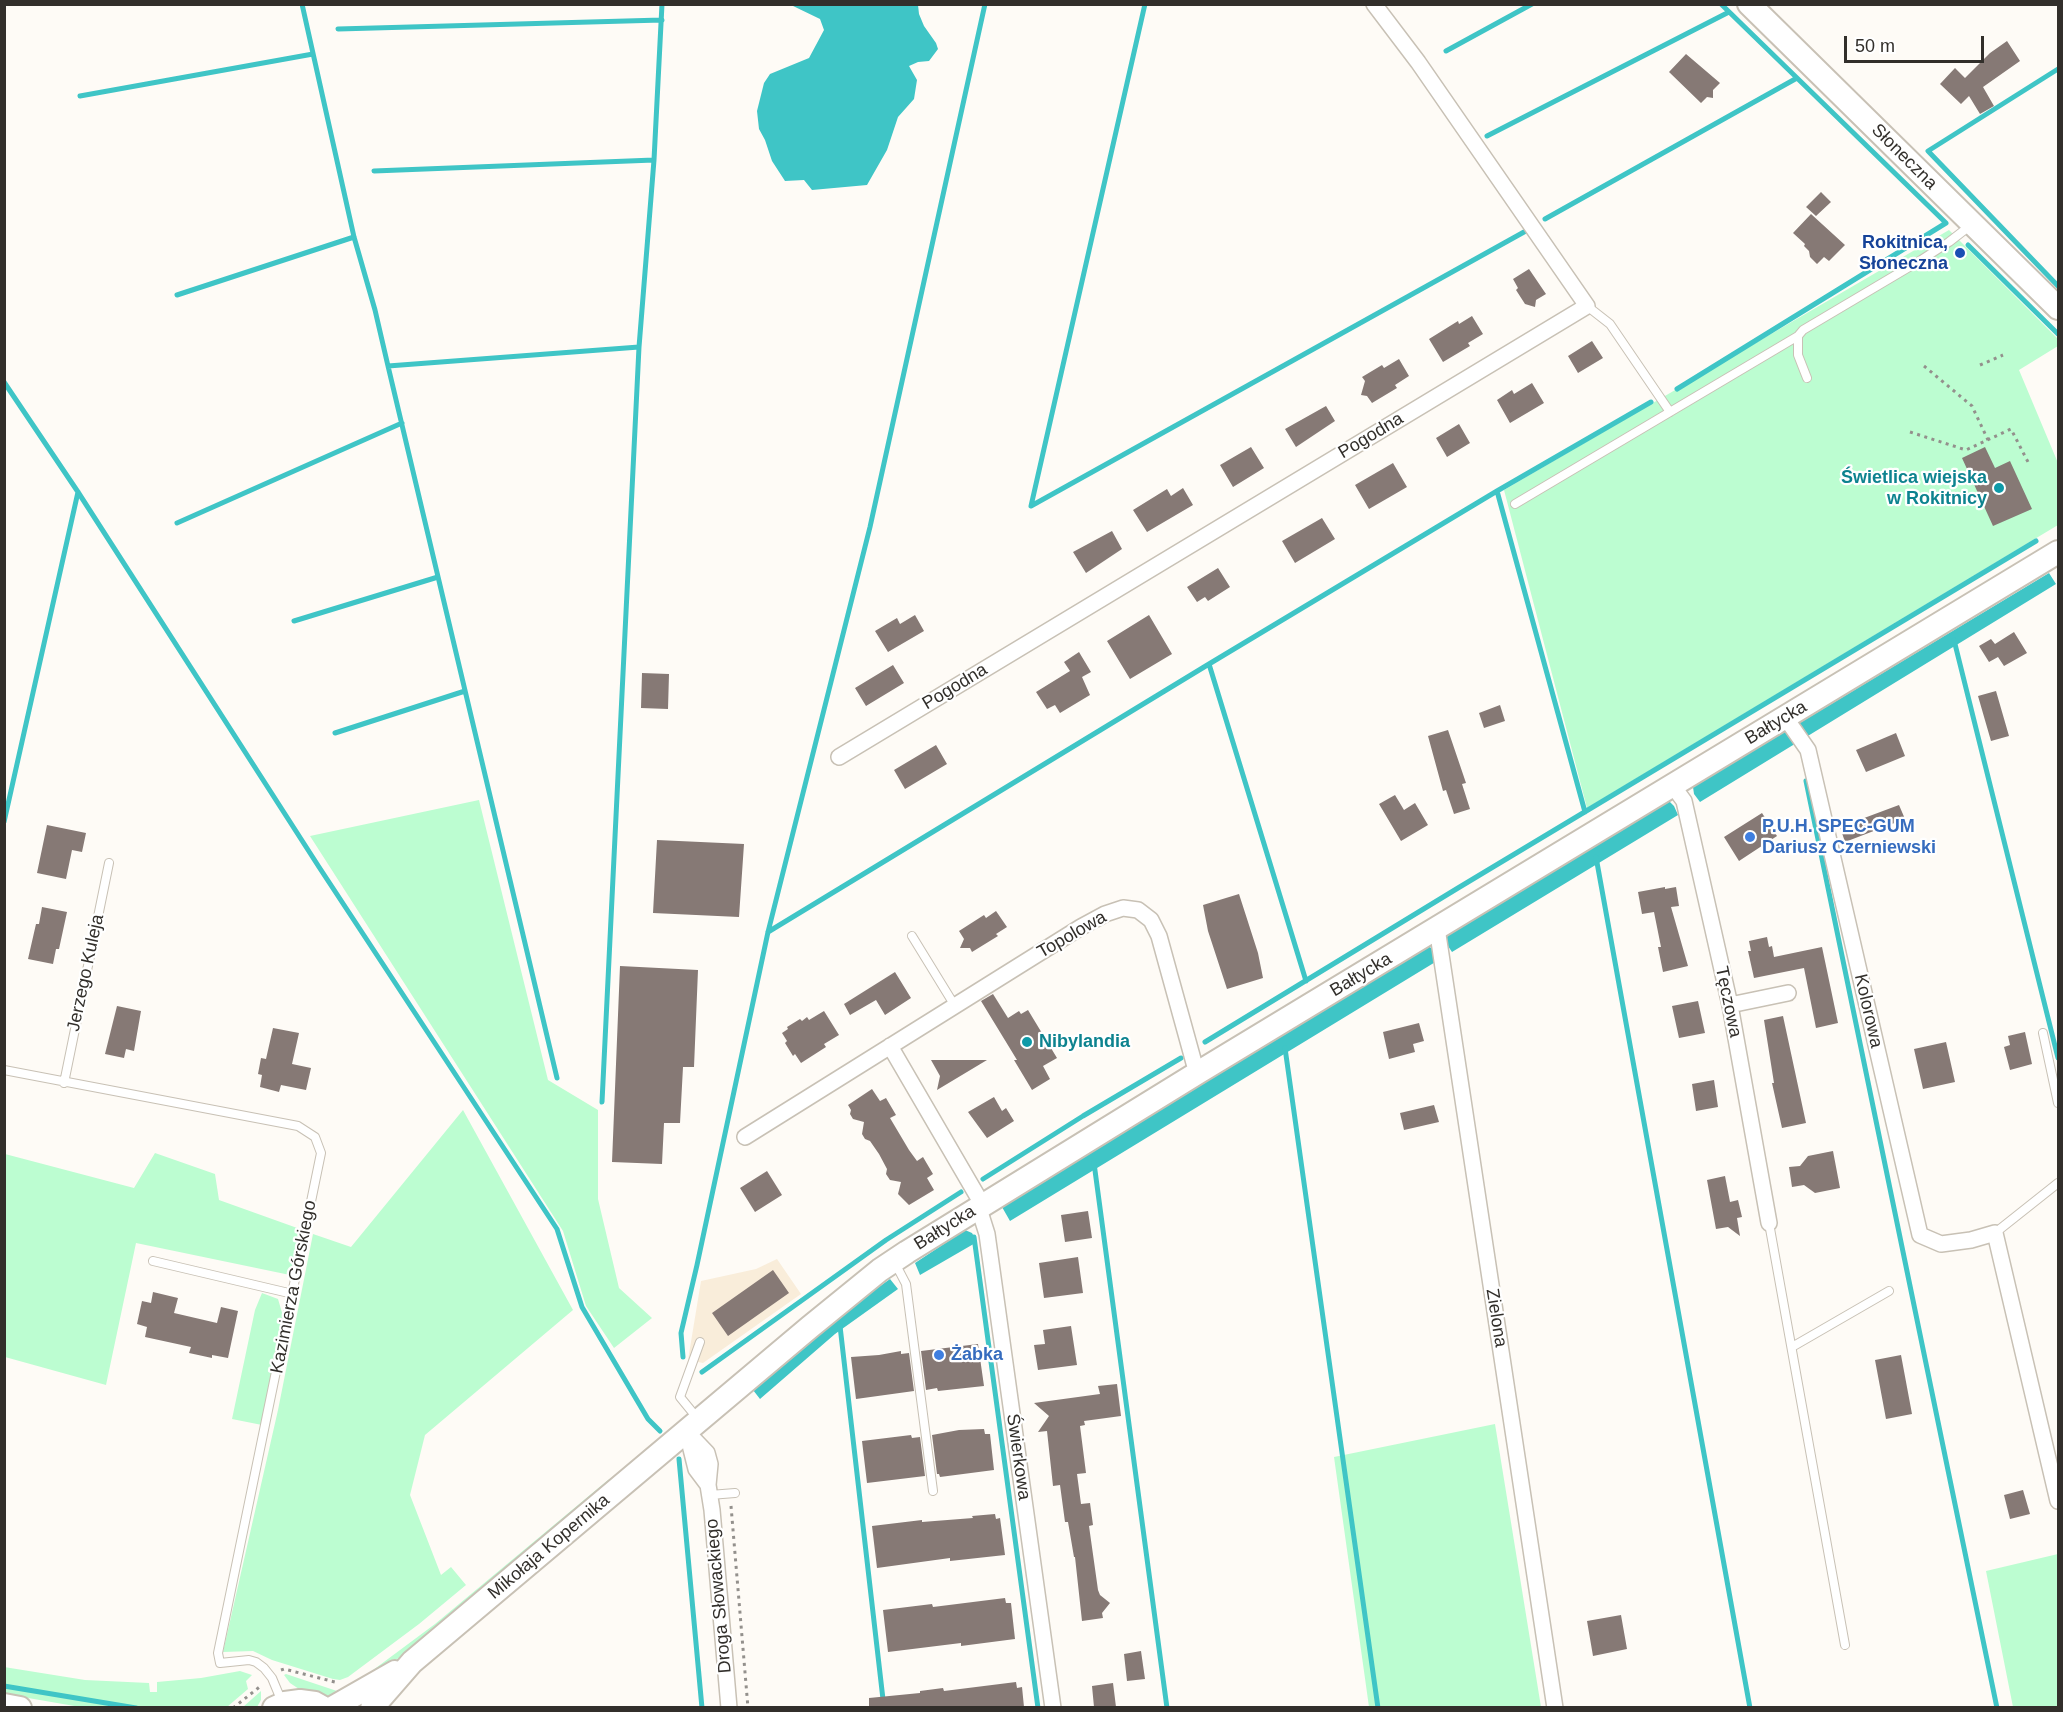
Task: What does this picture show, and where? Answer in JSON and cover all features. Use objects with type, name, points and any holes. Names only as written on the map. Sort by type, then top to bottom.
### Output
[{"type":"main road","name":"Słoneczna","points":[[1749,4],[2058,308]]},
{"type":"main road","name":"Bałtycka","points":[[693,1426],[818,1321],[894,1261],[980,1206],[1673,786],[1788,722],[2057,556]]},
{"type":"main road","name":"Mikołaja Kopernika","points":[[372,1707],[412,1662],[693,1426]]},
{"type":"main road","name":"Mikołaja Kopernika","points":[[332,1707],[412,1662]]},
{"type":"main road","points":[[279,1706],[300,1701],[324,1707]]},
{"type":"main road","points":[[4,1705],[20,1707]]},
{"type":"street","points":[[1374,4],[1418,62],[1587,306]]},
{"type":"street","name":"Pogodna","points":[[838,758],[1587,306]]},
{"type":"street","name":"Kolorowa","points":[[1788,722],[1808,750],[1920,1235],[1941,1244],[1971,1240],[1995,1233]]},
{"type":"street","name":"Tęczowa","points":[[1673,786],[1684,801],[1730,1005],[1769,1223]]},
{"type":"street","name":"Topolowa","points":[[745,1137],[1081,927],[1105,914],[1123,908],[1138,910],[1151,920],[1159,936],[1194,1063],[1199,1072]]},
{"type":"street","name":"Zielona","points":[[1437,928],[1555,1707]]},
{"type":"street","points":[[1730,1005],[1788,993]]},
{"type":"street","points":[[890,1046],[980,1206]]},
{"type":"street","name":"Świerkowa","points":[[980,1206],[987,1234],[1053,1707]]},
{"type":"street","points":[[1995,1233],[2058,1501]]},
{"type":"street","name":"Droga Słowackiego","points":[[693,1426],[696,1469],[709,1490],[729,1707]]},
{"type":"lane","points":[[1515,504],[1798,336],[1803,330],[1949,242],[1972,224]]},
{"type":"lane","points":[[1587,306],[1610,324],[1671,412]]},
{"type":"lane","points":[[1798,336],[1798,355],[1807,378]]},
{"type":"lane","name":"Jerzego Kuleja","points":[[64,1083],[109,863]]},
{"type":"lane","points":[[912,936],[955,1006]]},
{"type":"lane","points":[[2043,1033],[2058,1103]]},
{"type":"lane","name":"Kazimierza Górskiego","points":[[4,1070],[298,1126],[315,1137],[321,1153],[218,1653],[220,1663],[249,1660],[264,1668],[277,1688],[279,1706]]},
{"type":"lane","name":"Kolorowa","points":[[1995,1233],[2058,1183]]},
{"type":"lane","points":[[1769,1223],[1845,1645]]},
{"type":"lane","points":[[153,1261],[293,1294]]},
{"type":"lane","points":[[894,1261],[906,1284],[933,1491]]},
{"type":"lane","points":[[1792,1347],[1889,1291]]},
{"type":"lane","points":[[693,1426],[680,1397],[700,1342]]},
{"type":"lane","points":[[709,1490],[732,1494]]},
{"type":"path","points":[[1980,365],[2003,355]]},
{"type":"path","points":[[1924,366],[1972,406],[1988,440]]},
{"type":"path","points":[[1910,432],[1966,450],[2011,429],[2028,462]]},
{"type":"path","points":[[732,1494],[748,1707]]},
{"type":"shaded area","points":[[777,1259],[801,1294],[703,1363],[688,1360],[701,1281],[756,1269]]},
{"type":"green space","points":[[1949,230],[2058,339],[2058,346],[2019,370],[2058,463],[2058,525],[1587,808],[1504,490]]},
{"type":"green space","points":[[479,800],[548,1080],[598,1110],[598,1199],[619,1288],[652,1318],[614,1348],[586,1306],[563,1231],[310,836]]},
{"type":"green space","points":[[463,1110],[573,1310],[425,1435],[410,1495],[441,1575],[451,1567],[466,1585],[419,1624],[348,1677],[340,1680],[272,1660],[253,1651],[223,1652],[278,1410],[313,1234],[351,1247]]},
{"type":"green space","points":[[155,1153],[215,1174],[219,1200],[300,1229],[290,1275],[136,1243],[106,1385],[5,1357],[5,1154],[134,1188]]},
{"type":"green space","points":[[262,1293],[278,1299],[283,1316],[262,1425],[232,1419],[255,1310]]},
{"type":"green space","points":[[1495,1424],[1541,1707],[1369,1707],[1334,1457]]},
{"type":"green space","points":[[625,1469],[438,1629],[389,1665],[357,1682],[435,1624],[608,1480]]},
{"type":"green space","points":[[2058,1554],[2058,1707],[2013,1707],[1986,1571]]},
{"type":"green space","points":[[4,1667],[85,1680],[149,1683],[150,1692],[157,1692],[157,1682],[201,1678],[240,1671],[252,1675],[246,1681],[248,1689],[227,1707],[86,1708],[5,1694]]},
{"type":"green space","points":[[284,1675],[343,1693],[330,1698],[305,1693],[290,1683]]},
{"type":"green space","points":[[261,1691],[261,1700],[257,1707],[243,1707]]},
{"type":"water","points":[[791,5],[918,5],[924,26],[936,43],[938,49],[929,61],[909,66],[917,80],[914,99],[898,117],[887,150],[867,185],[812,190],[804,180],[785,181],[772,161],[759,129],[757,111],[764,83],[770,74],[809,58],[824,30],[820,19]]},
{"type":"water","points":[[2049,573],[2056,584],[1700,802],[1694,794],[1693,787]]},
{"type":"water","points":[[1669,801],[1678,815],[1452,952],[1446,941],[1448,933]]},
{"type":"water","points":[[1428,945],[1434,951],[1437,961],[1010,1221],[1002,1207]]},
{"type":"water","points":[[965,1230],[972,1233],[977,1242],[920,1275],[915,1263]]},
{"type":"water","points":[[890,1279],[898,1289],[835,1334],[760,1399],[753,1390],[862,1299]]},
{"type":"building","points":[[2007,41],[2020,61],[1983,87],[1994,106],[1980,114],[1969,96],[1961,104],[1940,84],[1955,68],[1965,78],[1990,53]]},
{"type":"building","points":[[1686,54],[1720,83],[1713,90],[1713,98],[1707,97],[1701,103],[1669,72]]},
{"type":"building","points":[[1821,192],[1831,202],[1816,216],[1806,207]]},
{"type":"building","points":[[1811,214],[1845,245],[1829,261],[1824,257],[1817,264],[1810,257],[1805,244],[1793,233]]},
{"type":"building","points":[[1529,269],[1546,294],[1536,300],[1535,307],[1525,304],[1516,290],[1518,288],[1513,279]]},
{"type":"building","points":[[1472,316],[1483,334],[1468,343],[1470,346],[1443,362],[1429,339],[1458,321],[1459,324]]},
{"type":"building","points":[[1592,341],[1603,358],[1578,373],[1568,356]]},
{"type":"building","points":[[1399,359],[1409,376],[1395,385],[1397,388],[1372,403],[1367,396],[1361,395],[1365,381],[1362,377],[1382,365],[1384,368]]},
{"type":"building","points":[[1532,383],[1544,403],[1510,423],[1497,400],[1512,390],[1514,394]]},
{"type":"building","points":[[1326,406],[1335,421],[1296,447],[1285,429]]},
{"type":"building","points":[[1459,424],[1470,443],[1447,457],[1436,438]]},
{"type":"building","points":[[1251,447],[1264,468],[1233,487],[1220,465]]},
{"type":"building","name":"Świetlica wiejska w Rokitnicy","points":[[1985,447],[1995,468],[2010,461],[2032,509],[1993,526],[1962,458]]},
{"type":"building","points":[[1393,463],[1407,487],[1369,509],[1355,485]]},
{"type":"building","points":[[1183,488],[1193,505],[1147,532],[1133,510],[1167,489],[1171,496]]},
{"type":"building","points":[[1322,518],[1335,539],[1295,563],[1282,541]]},
{"type":"building","points":[[1112,531],[1122,549],[1086,573],[1073,552]]},
{"type":"building","points":[[1218,568],[1230,587],[1208,601],[1205,597],[1197,602],[1187,587]]},
{"type":"building","points":[[915,615],[924,631],[888,652],[875,631],[897,618],[900,624]]},
{"type":"building","points":[[1149,615],[1172,654],[1130,679],[1107,641]]},
{"type":"building","points":[[2014,632],[2027,653],[2004,666],[1998,657],[1989,662],[1979,646],[1991,639],[1995,644]]},
{"type":"building","points":[[1079,652],[1091,672],[1082,677],[1090,695],[1060,713],[1055,705],[1047,709],[1036,692],[1070,671],[1064,662]]},
{"type":"building","points":[[893,665],[904,683],[866,706],[855,688]]},
{"type":"building","points":[[642,673],[669,674],[668,709],[641,708]]},
{"type":"building","points":[[1996,691],[2009,736],[1991,741],[1978,696]]},
{"type":"building","points":[[1500,705],[1505,721],[1484,728],[1479,713]]},
{"type":"building","points":[[1448,730],[1466,783],[1462,784],[1470,809],[1454,814],[1446,790],[1443,791],[1428,736]]},
{"type":"building","points":[[1896,733],[1905,756],[1866,772],[1856,750]]},
{"type":"building","points":[[936,745],[947,764],[905,789],[894,770]]},
{"type":"building","points":[[1395,795],[1404,810],[1415,803],[1428,825],[1401,841],[1379,804]]},
{"type":"building","points":[[1899,805],[1905,819],[1845,842],[1840,827]]},
{"type":"building","name":"P.U.H. SPEC-GUM Dariusz Czerniewski","points":[[1762,813],[1777,836],[1739,861],[1724,837]]},
{"type":"building","points":[[47,825],[86,833],[82,852],[72,850],[66,879],[37,873]]},
{"type":"building","points":[[657,840],[744,844],[739,917],[653,913]]},
{"type":"building","points":[[1665,887],[1665,889],[1676,887],[1679,906],[1671,907],[1688,966],[1663,972],[1654,912],[1642,914],[1638,892]]},
{"type":"building","points":[[1239,894],[1258,953],[1263,978],[1227,989],[1208,931],[1203,905]]},
{"type":"building","points":[[42,907],[67,912],[59,949],[56,949],[53,964],[28,959]]},
{"type":"building","points":[[996,911],[1007,927],[996,934],[998,936],[972,952],[970,948],[960,948],[964,939],[959,931],[984,915],[986,918]]},
{"type":"building","points":[[1767,937],[1774,957],[1822,947],[1838,1023],[1816,1028],[1804,968],[1754,978],[1748,951],[1751,951],[1749,941]]},
{"type":"building","points":[[620,966],[698,970],[694,1067],[683,1067],[680,1123],[664,1123],[662,1164],[612,1162]]},
{"type":"building","points":[[895,972],[911,998],[885,1015],[876,1000],[850,1015],[844,1004]]},
{"type":"building","name":"Nibylandia","points":[[993,994],[1008,1018],[1019,1011],[1021,1014],[1028,1010],[1057,1058],[1043,1066],[1050,1079],[1032,1090],[1014,1060],[1017,1060],[981,1001]]},
{"type":"building","points":[[1698,1001],[1705,1033],[1679,1038],[1672,1006]]},
{"type":"building","points":[[117,1006],[141,1011],[134,1051],[126,1049],[124,1058],[105,1054]]},
{"type":"building","points":[[824,1011],[839,1035],[824,1044],[826,1047],[801,1063],[795,1054],[793,1056],[782,1033],[800,1019],[802,1021],[807,1017],[809,1020]]},
{"type":"building","points":[[1783,1016],[1806,1123],[1782,1128],[1772,1083],[1774,1083],[1764,1020]]},
{"type":"building","points":[[1419,1023],[1424,1041],[1413,1044],[1415,1052],[1389,1059],[1383,1032]]},
{"type":"building","points":[[273,1028],[299,1033],[292,1064],[311,1068],[306,1090],[281,1085],[279,1092],[260,1087],[262,1075],[258,1074],[261,1058],[266,1059]]},
{"type":"building","points":[[2025,1032],[2032,1064],[2010,1070],[2004,1047],[2010,1045],[2008,1036]]},
{"type":"building","points":[[1946,1042],[1955,1082],[1923,1089],[1914,1049]]},
{"type":"building","points":[[931,1060],[987,1060],[937,1090],[940,1076]]},
{"type":"building","points":[[1714,1080],[1718,1107],[1696,1111],[1692,1084]]},
{"type":"building","points":[[872,1089],[880,1101],[886,1098],[896,1115],[890,1118],[909,1150],[917,1161],[923,1157],[933,1174],[927,1178],[934,1190],[909,1205],[898,1194],[901,1182],[890,1180],[879,1154],[862,1134],[864,1122],[853,1119],[850,1114],[851,1110],[848,1105]]},
{"type":"building","points":[[994,1097],[1002,1111],[1006,1108],[1014,1121],[987,1138],[968,1112]]},
{"type":"building","points":[[1434,1105],[1439,1122],[1404,1130],[1400,1113]]},
{"type":"building","points":[[1833,1151],[1840,1188],[1815,1193],[1804,1185],[1792,1187],[1789,1167],[1800,1166],[1808,1156]]},
{"type":"building","points":[[767,1171],[782,1195],[755,1212],[740,1188]]},
{"type":"building","points":[[1725,1176],[1730,1202],[1738,1200],[1742,1217],[1737,1218],[1740,1236],[1728,1227],[1716,1229],[1707,1180]]},
{"type":"building","points":[[1088,1211],[1092,1238],[1065,1242],[1061,1215]]},
{"type":"building","points":[[1078,1257],[1083,1293],[1044,1298],[1039,1263]]},
{"type":"building","points":[[773,1270],[789,1293],[728,1336],[712,1313]]},
{"type":"building","points":[[153,1292],[178,1298],[174,1313],[217,1323],[221,1307],[238,1311],[228,1358],[212,1355],[212,1358],[189,1353],[191,1347],[145,1337],[147,1327],[137,1324],[142,1301],[151,1303]]},
{"type":"building","points":[[1071,1326],[1077,1365],[1038,1370],[1034,1345],[1045,1344],[1043,1330]]},
{"type":"building","points":[[978,1344],[984,1386],[938,1391],[937,1388],[926,1390],[921,1351]]},
{"type":"building","points":[[901,1351],[901,1354],[909,1353],[914,1391],[856,1399],[851,1357]]},
{"type":"building","points":[[1901,1355],[1912,1414],[1886,1419],[1875,1360]]},
{"type":"building","points":[[1117,1384],[1121,1416],[1084,1421],[1085,1425],[1080,1426],[1086,1473],[1077,1474],[1081,1504],[1090,1503],[1093,1525],[1089,1526],[1098,1590],[1100,1595],[1110,1603],[1102,1613],[1103,1618],[1082,1621],[1075,1557],[1068,1522],[1065,1522],[1060,1485],[1053,1486],[1047,1431],[1038,1432],[1049,1416],[1034,1403],[1100,1394],[1098,1386]]},
{"type":"building","points":[[984,1429],[985,1434],[990,1434],[994,1470],[940,1477],[937,1474],[932,1435],[959,1430]]},
{"type":"building","points":[[911,1435],[912,1438],[920,1437],[925,1476],[867,1483],[862,1441]]},
{"type":"building","points":[[2023,1490],[2030,1514],[2010,1519],[2004,1495]]},
{"type":"building","points":[[995,1514],[996,1519],[1000,1518],[1005,1555],[950,1561],[950,1558],[877,1568],[872,1526],[922,1520],[922,1522],[973,1518],[972,1516]]},
{"type":"building","points":[[1005,1598],[1006,1603],[1011,1603],[1015,1639],[888,1652],[883,1610],[932,1604],[933,1607]]},
{"type":"building","points":[[1621,1615],[1627,1649],[1593,1656],[1587,1621]]},
{"type":"building","points":[[1141,1651],[1145,1679],[1127,1681],[1124,1654]]},
{"type":"building","points":[[1016,1682],[1017,1688],[1022,1687],[1024,1707],[869,1707],[869,1698],[920,1693],[920,1691],[943,1688],[944,1691]]},
{"type":"building","points":[[1113,1683],[1116,1707],[1094,1707],[1092,1686]]},
{"type":"waterway","points":[[302,4],[354,237],[388,366],[639,347]]},
{"type":"waterway","points":[[602,1102],[639,347],[654,160],[662,4]]},
{"type":"waterway","points":[[683,1357],[681,1333],[768,932],[870,527],[985,4]]},
{"type":"waterway","points":[[1145,4],[1031,506],[1524,232]]},
{"type":"waterway","points":[[1446,51],[1532,4]]},
{"type":"waterway","points":[[1677,389],[1946,223],[1721,4]]},
{"type":"waterway","points":[[1487,136],[1729,12]]},
{"type":"waterway","points":[[338,29],[662,20]]},
{"type":"waterway","points":[[80,96],[313,54]]},
{"type":"waterway","points":[[2058,69],[1928,151],[2058,286]]},
{"type":"waterway","points":[[1545,219],[1797,78]]},
{"type":"waterway","points":[[374,171],[654,160]]},
{"type":"waterway","points":[[177,295],[354,237]]},
{"type":"waterway","points":[[1968,245],[2058,334]]},
{"type":"waterway","points":[[388,366],[557,1078]]},
{"type":"waterway","points":[[4,382],[78,492],[319,867],[557,1229],[582,1307],[648,1419],[660,1431]]},
{"type":"waterway","points":[[768,932],[1497,491],[1651,402]]},
{"type":"waterway","points":[[177,523],[402,423]]},
{"type":"waterway","points":[[1497,491],[1585,812]]},
{"type":"waterway","points":[[4,822],[78,492]]},
{"type":"waterway","points":[[1205,1042],[2036,541]]},
{"type":"waterway","points":[[294,621],[438,577]]},
{"type":"waterway","points":[[1954,640],[2058,1058]]},
{"type":"waterway","points":[[1209,664],[1306,981]]},
{"type":"waterway","points":[[335,733],[465,691]]},
{"type":"waterway","points":[[1806,781],[1997,1708]]},
{"type":"waterway","points":[[1596,857],[1750,1708]]},
{"type":"waterway","points":[[1285,1048],[1378,1708]]},
{"type":"waterway","points":[[983,1179],[1181,1058]]},
{"type":"waterway","points":[[1094,1163],[1167,1708]]},
{"type":"waterway","points":[[702,1372],[886,1240],[961,1192]]},
{"type":"waterway","points":[[974,1237],[1038,1708]]},
{"type":"waterway","points":[[840,1326],[884,1708]]},
{"type":"waterway","points":[[679,1459],[702,1708]]},
{"type":"waterway","points":[[4,1686],[136,1708]]},
{"type":"place","name":"Rokitnica, Słoneczna","points":[[1960,253]]},
{"type":"place","name":"Świetlica wiejska w Rokitnicy","points":[[1999,488]]},
{"type":"place","name":"P.U.H. SPEC-GUM Dariusz Czerniewski","points":[[1750,837]]},
{"type":"place","name":"Nibylandia","points":[[1027,1042]]},
{"type":"place","name":"Żabka","points":[[939,1355]]}]
